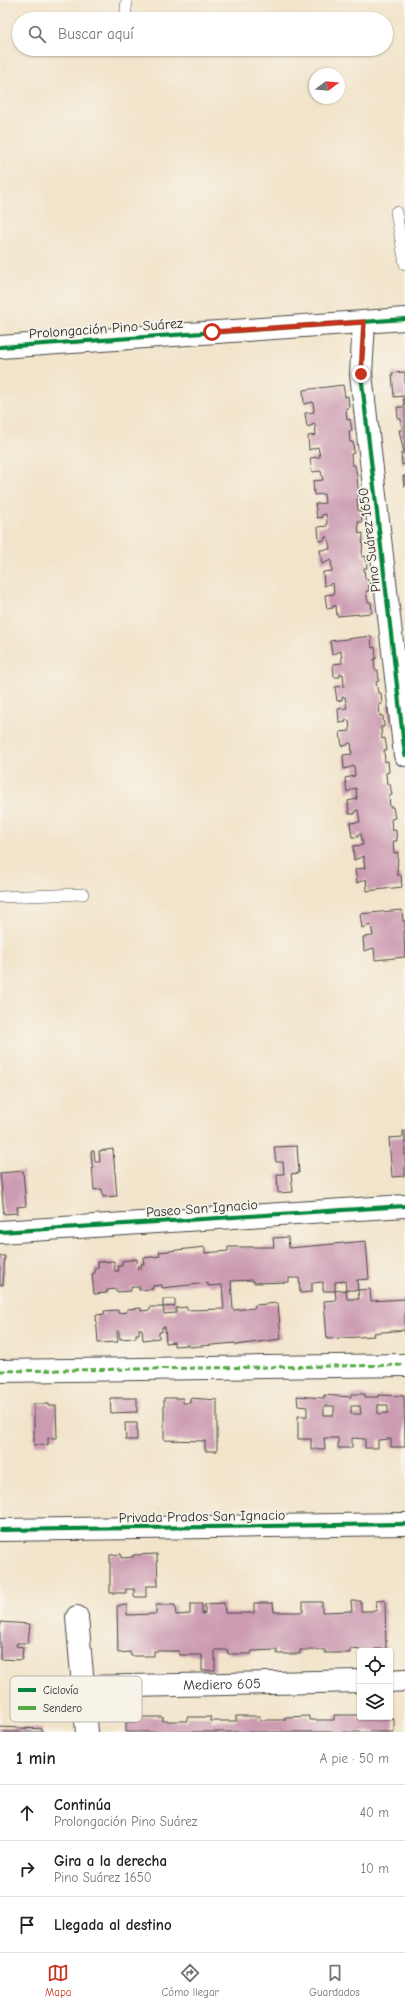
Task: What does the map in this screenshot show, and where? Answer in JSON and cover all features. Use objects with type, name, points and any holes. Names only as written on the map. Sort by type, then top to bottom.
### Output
[{"type":"street","name":"Prolongación Pino Suárez","points":[[0,347],[405,319]]},
{"type":"street","name":"Pino Suárez 1650","points":[[364,322],[361,374],[405,755]]},
{"type":"street","name":"Paseo San Ignacio","points":[[0,1232],[405,1206]]},
{"type":"street","points":[[0,1371],[405,1365]]},
{"type":"street","name":"Privada Prados San Ignacio","points":[[0,1530],[405,1524]]},
{"type":"street","points":[[78,1617],[82,1676]]},
{"type":"street","points":[[393,1681],[405,1680]]},
{"type":"street","name":"Mediero 605","points":[[142,1686],[357,1681]]},
{"type":"street","points":[[86,1722],[87,1732]]},
{"type":"lane","points":[[125,12],[126,0]]},
{"type":"lane","points":[[396,212],[405,264]]},
{"type":"lane","points":[[0,897],[82,894]]},
{"type":"building","points":[[405,372],[404,405],[403,396],[394,397],[392,373]]},
{"type":"building","points":[[343,385],[345,397],[348,396],[349,408],[346,408],[347,420],[350,419],[352,431],[349,431],[350,442],[353,442],[354,453],[351,454],[352,465],[355,465],[357,476],[359,499],[357,499],[358,511],[361,511],[362,522],[358,522],[359,534],[363,533],[362,557],[366,556],[367,568],[364,568],[365,579],[368,579],[369,591],[366,591],[368,602],[371,602],[372,613],[337,616],[336,606],[327,609],[325,595],[334,594],[333,583],[324,586],[323,572],[332,571],[331,560],[322,564],[320,550],[330,549],[328,537],[325,537],[325,540],[319,541],[318,527],[327,526],[327,522],[326,514],[317,518],[315,504],[325,503],[324,494],[314,495],[313,481],[323,480],[321,471],[312,472],[310,458],[320,457],[318,447],[309,450],[308,436],[316,435],[315,424],[307,427],[305,413],[314,412],[313,402],[304,404],[303,390]]},
{"type":"building","points":[[397,407],[405,407],[405,464],[402,465],[401,453],[404,453],[399,430],[402,430],[401,419],[398,419]]},
{"type":"building","points":[[403,476],[405,476],[405,486],[404,486]]},
{"type":"building","points":[[371,636],[372,648],[375,647],[375,670],[378,670],[379,681],[376,682],[378,693],[381,693],[382,704],[379,705],[380,716],[383,716],[384,727],[381,727],[382,739],[385,738],[387,750],[384,750],[385,762],[388,761],[389,772],[386,773],[387,784],[390,784],[392,795],[389,796],[390,807],[393,807],[395,818],[391,819],[392,830],[396,830],[397,841],[393,841],[394,853],[398,852],[397,875],[401,875],[402,887],[367,891],[366,879],[357,883],[355,869],[365,868],[364,856],[354,860],[353,846],[363,845],[361,834],[358,834],[358,837],[352,837],[350,823],[360,822],[358,810],[355,811],[355,814],[349,814],[348,801],[357,799],[356,788],[347,792],[345,778],[355,776],[354,766],[344,769],[343,755],[352,754],[351,743],[342,746],[340,732],[350,731],[349,720],[339,723],[338,709],[347,708],[345,697],[342,697],[342,700],[337,701],[335,687],[344,686],[343,674],[340,674],[340,677],[334,677],[333,664],[342,663],[341,651],[332,655],[330,641]]},
{"type":"building","points":[[391,703],[394,726],[390,726],[387,704]]},
{"type":"building","points":[[402,910],[403,921],[405,921],[405,957],[375,960],[374,948],[364,951],[363,937],[373,936],[371,925],[362,928],[360,914]]},
{"type":"building","points":[[403,1131],[405,1131],[405,1176],[392,1177],[389,1138],[403,1137]]},
{"type":"building","points":[[297,1146],[299,1173],[291,1174],[293,1192],[278,1193],[277,1174],[284,1174],[283,1162],[276,1162],[274,1147]]},
{"type":"building","points":[[113,1149],[117,1196],[103,1197],[102,1189],[94,1190],[91,1151],[94,1151],[95,1162],[100,1162],[99,1151]]},
{"type":"building","points":[[23,1171],[26,1206],[17,1207],[18,1213],[4,1214],[0,1173]]},
{"type":"building","points":[[288,1237],[289,1248],[366,1241],[369,1279],[357,1280],[358,1290],[346,1290],[345,1281],[335,1282],[335,1291],[323,1291],[323,1282],[312,1283],[312,1292],[300,1293],[299,1278],[289,1278],[289,1282],[254,1283],[253,1280],[231,1281],[233,1310],[255,1308],[255,1305],[278,1303],[281,1339],[236,1345],[235,1343],[190,1347],[189,1345],[174,1346],[174,1342],[166,1343],[165,1327],[162,1327],[162,1332],[159,1332],[159,1338],[143,1340],[142,1329],[139,1329],[139,1334],[136,1334],[136,1338],[120,1339],[119,1331],[117,1331],[118,1342],[98,1343],[96,1315],[105,1314],[104,1311],[118,1310],[118,1313],[127,1312],[127,1309],[141,1308],[141,1311],[150,1310],[150,1307],[163,1307],[164,1314],[176,1313],[176,1308],[187,1307],[187,1310],[224,1309],[222,1285],[208,1286],[208,1283],[162,1288],[162,1285],[153,1286],[153,1289],[139,1290],[139,1287],[131,1287],[131,1291],[116,1292],[116,1289],[107,1290],[107,1293],[94,1294],[92,1274],[95,1273],[95,1268],[98,1268],[98,1262],[114,1261],[115,1271],[119,1271],[118,1266],[122,1266],[122,1261],[137,1259],[138,1270],[141,1269],[141,1264],[144,1264],[143,1258],[160,1256],[159,1252],[205,1247],[205,1253],[228,1251],[228,1247],[274,1247],[273,1238]]},
{"type":"building","points":[[0,1256],[5,1256],[3,1285],[0,1285]]},
{"type":"building","points":[[370,1289],[371,1301],[405,1299],[405,1334],[404,1330],[373,1333],[374,1336],[327,1339],[324,1301],[336,1300],[335,1291],[346,1290],[347,1299],[359,1299],[358,1290]]},
{"type":"building","points":[[163,1299],[175,1299],[175,1306],[163,1307]]},
{"type":"building","points":[[351,1394],[365,1394],[365,1397],[378,1397],[378,1395],[404,1396],[405,1447],[391,1447],[391,1439],[378,1440],[378,1448],[365,1448],[365,1439],[352,1438],[352,1448],[338,1448],[338,1438],[324,1438],[325,1449],[311,1449],[311,1439],[298,1439],[298,1416],[307,1416],[307,1407],[298,1406],[297,1396],[324,1398],[324,1395],[351,1397]],"holes":[[[378,1405],[388,1405],[388,1413],[378,1414]],[[324,1406],[334,1406],[334,1415],[324,1415]],[[351,1406],[360,1406],[361,1414],[351,1414]]]},
{"type":"building","points":[[110,1398],[137,1398],[137,1412],[111,1413]]},
{"type":"building","points":[[164,1398],[183,1398],[183,1403],[190,1403],[190,1398],[217,1400],[217,1451],[205,1451],[205,1441],[164,1440]]},
{"type":"building","points":[[34,1404],[48,1404],[48,1406],[56,1406],[57,1438],[48,1438],[48,1445],[34,1445]]},
{"type":"building","points":[[125,1423],[137,1423],[137,1440],[126,1440]]},
{"type":"building","points":[[121,1554],[121,1558],[133,1557],[133,1555],[157,1554],[158,1586],[146,1586],[146,1597],[134,1597],[134,1589],[126,1589],[126,1593],[110,1593],[110,1555]]},
{"type":"building","points":[[385,1600],[386,1648],[357,1648],[357,1650],[350,1649],[350,1653],[325,1653],[325,1650],[300,1650],[300,1654],[277,1654],[277,1650],[252,1651],[251,1654],[228,1654],[228,1650],[215,1650],[215,1670],[202,1671],[202,1655],[180,1655],[179,1651],[154,1651],[154,1656],[131,1656],[130,1652],[118,1653],[117,1606],[127,1605],[127,1615],[156,1614],[156,1605],[175,1605],[176,1615],[190,1614],[190,1604],[202,1604],[202,1614],[205,1613],[205,1604],[224,1603],[225,1613],[254,1613],[254,1603],[273,1603],[274,1612],[303,1612],[303,1602],[322,1602],[322,1612],[352,1611],[351,1601],[361,1601],[361,1611],[377,1611],[376,1601]]},
{"type":"building","points":[[0,1622],[30,1624],[28,1643],[17,1643],[16,1646],[23,1647],[22,1660],[0,1659]]},
{"type":"building","points":[[334,1715],[357,1715],[357,1720],[393,1720],[394,1718],[394,1732],[126,1732],[126,1722],[142,1722],[142,1717],[163,1717],[163,1721],[187,1721],[187,1717],[211,1717],[211,1721],[236,1721],[236,1716],[260,1716],[260,1720],[285,1720],[285,1717],[309,1716],[309,1720],[334,1720]]},
{"type":"building","points":[[0,1727],[42,1729],[42,1732],[0,1732]]},
{"type":"marked path","points":[[0,1371],[405,1365]]},
{"type":"cycle path","points":[[0,347],[405,319]]},
{"type":"cycle path","points":[[364,322],[361,374],[405,755]]},
{"type":"cycle path","points":[[0,1232],[405,1206]]},
{"type":"cycle path","points":[[0,1530],[405,1524]]},
{"type":"route","points":[[212,332],[364,322],[361,374]]}]
